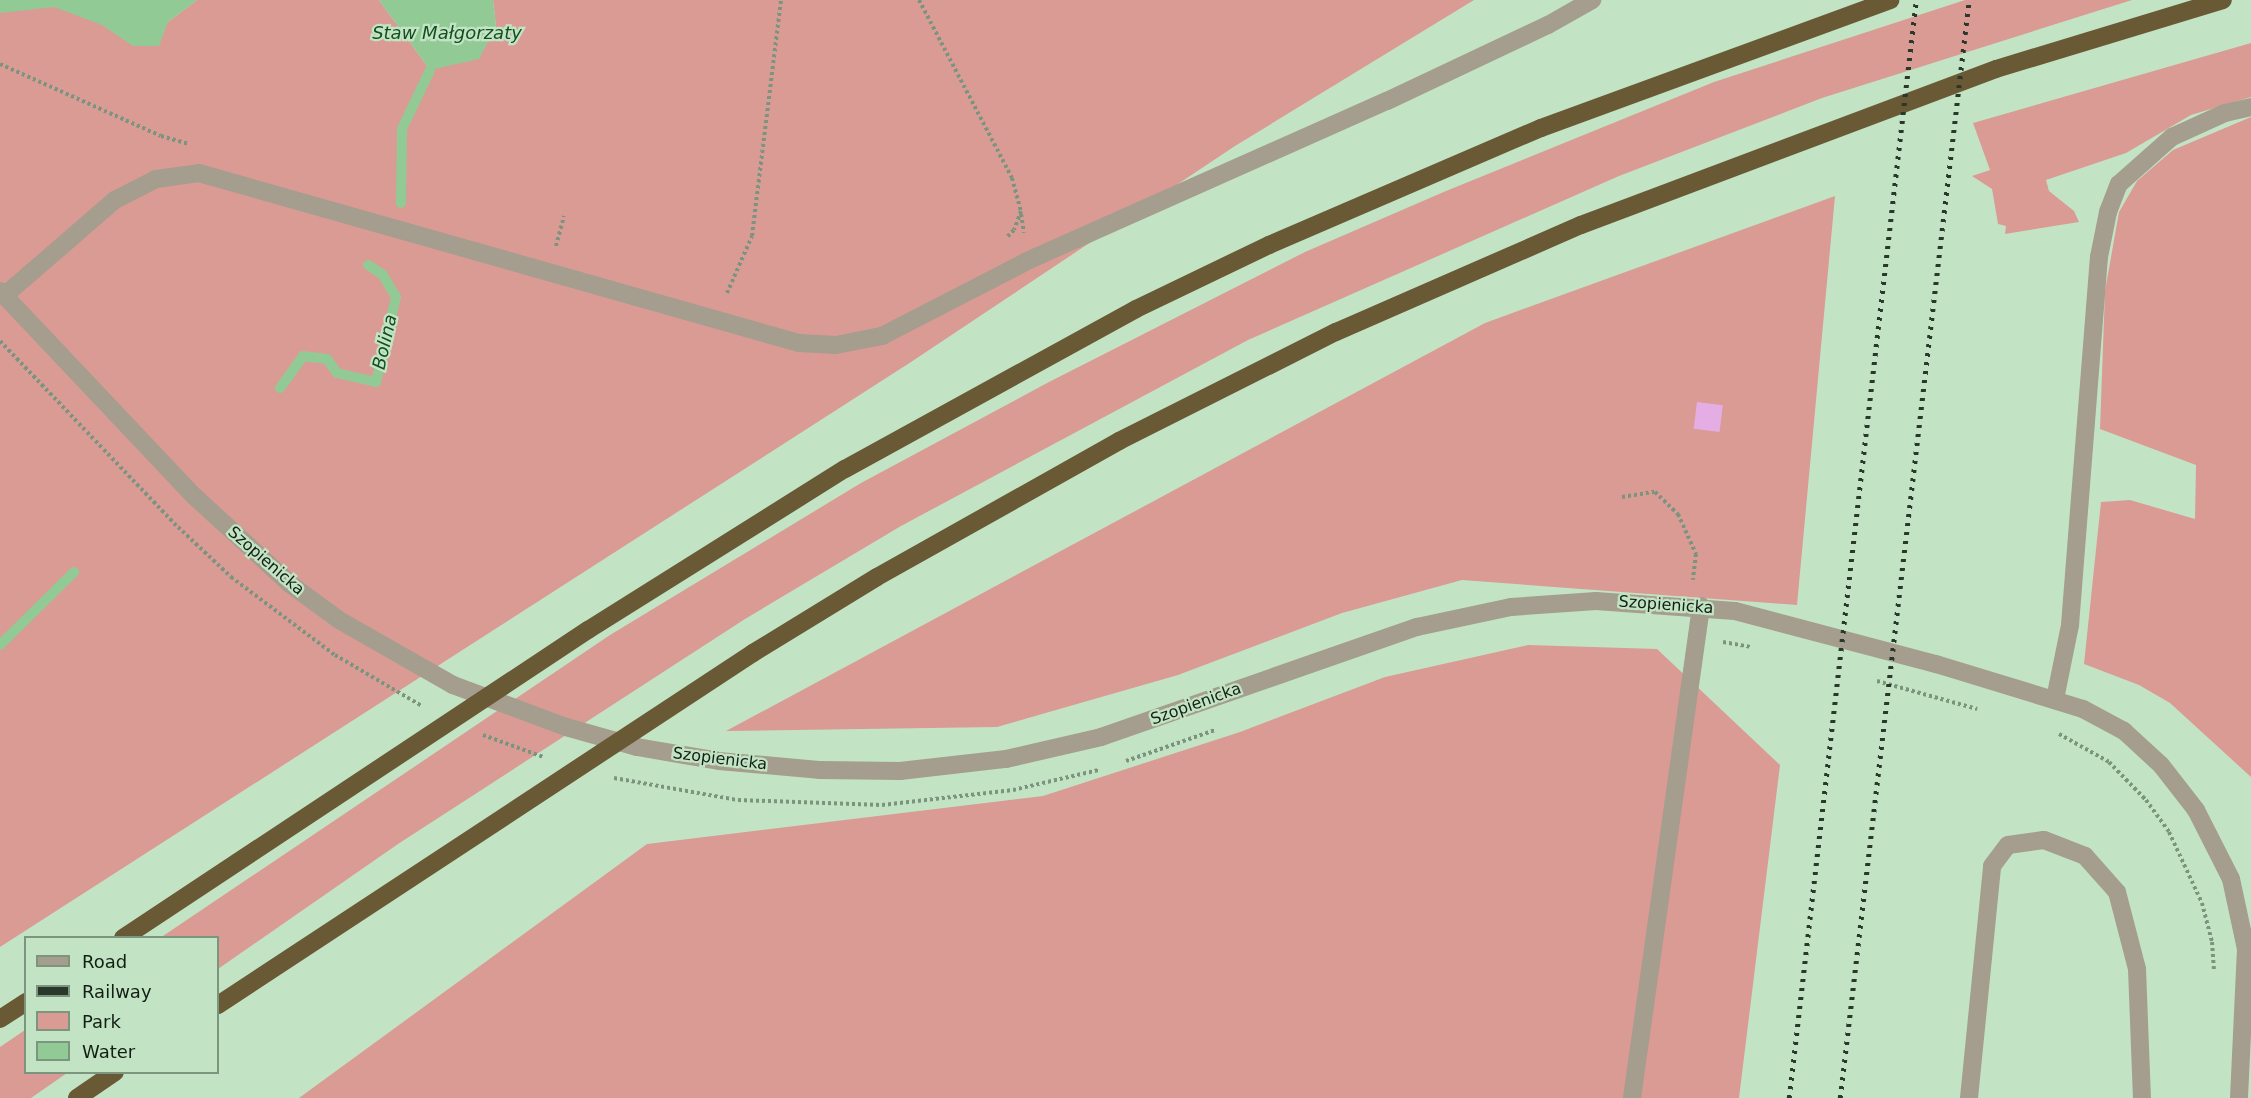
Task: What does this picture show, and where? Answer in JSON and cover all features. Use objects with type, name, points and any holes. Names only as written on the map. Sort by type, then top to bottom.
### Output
[{"type":"highway","points":[[126,936],[588,630],[845,469],[1126,315],[1269,245],[1540,128],[1890,0]]},
{"type":"highway","points":[[219,1004],[753,653],[877,577],[1119,441],[1326,337],[1581,225],[1996,69],[2223,0]]},
{"type":"highway","points":[[0,1019],[24,1003]]},
{"type":"highway","points":[[76,1098],[112,1074]]},
{"type":"street","points":[[2,293],[115,200],[156,179],[199,173],[799,343],[836,345],[882,336],[990,279],[1387,101],[1548,25],[1592,0]]},
{"type":"street","points":[[2055,699],[2070,625],[2099,257],[2108,212],[2119,184],[2172,137],[2225,113],[2251,107]]},
{"type":"street","name":"Szopienicka","points":[[2,293],[194,496],[290,584],[380,646],[453,685],[566,728],[637,747],[719,761],[819,770],[900,771],[1006,759],[1101,737],[1373,640],[1469,614],[1596,601],[1696,605],[1772,620],[2055,699],[2106,720],[2143,746],[2184,794],[2221,856],[2237,900],[2246,949],[2243,1096]]},
{"type":"street","points":[[1632,1098],[1696,638],[1696,605]]},
{"type":"street","points":[[1969,1098],[1992,866],[2008,845],[2044,840],[2085,856],[2117,892],[2137,969],[2142,1098]]},
{"type":"path","points":[[717,319],[752,236],[781,0]]},
{"type":"path","points":[[919,0],[1012,178],[1021,211],[1014,230],[992,252],[987,264],[990,279]]},
{"type":"path","points":[[0,64],[161,136],[192,145]]},
{"type":"path","points":[[0,341],[178,527],[270,609]]},
{"type":"path","points":[[1622,497],[1655,492],[1678,514],[1696,554],[1696,605]]},
{"type":"path","points":[[1696,638],[1758,649]]},
{"type":"path","points":[[1873,680],[1983,711]]},
{"type":"path","points":[[1120,763],[1224,727]]},
{"type":"path","points":[[2050,731],[2081,744],[2109,762],[2146,800],[2169,832],[2202,903],[2212,942],[2214,982]]},
{"type":"path","points":[[882,805],[1013,790],[1102,769]]},
{"type":"green space","points":[[57,0],[168,22],[197,0],[379,0],[430,70],[496,26],[493,0],[1474,0],[1235,146],[911,362],[0,947],[0,12]]},
{"type":"green space","points":[[1965,0],[2132,0],[1822,98],[1619,176],[1248,340],[901,526],[745,619],[398,844],[219,968],[219,936],[163,936],[610,635],[861,483],[1049,382],[1305,252],[1446,191],[1714,82]]},
{"type":"green space","points":[[2251,43],[2251,97],[2191,115],[2126,153],[2046,180],[2049,191],[2074,211],[2079,222],[2005,234],[2006,226],[1998,224],[1992,189],[1972,176],[1990,170],[1973,123]]},
{"type":"green space","points":[[2251,117],[2251,777],[2170,703],[2139,685],[2084,664],[2101,502],[2130,500],[2195,519],[2196,465],[2100,429],[2105,291],[2119,212],[2137,181],[2173,150]]},
{"type":"green space","points":[[1835,196],[1797,605],[1462,580],[1342,613],[1178,675],[997,727],[726,731],[1485,323]]},
{"type":"green space","points":[[1528,645],[1657,649],[1780,765],[1739,1098],[299,1098],[647,844],[1043,796],[1240,732],[1385,677]]},
{"type":"green space","points":[[24,1031],[24,1074],[66,1074],[31,1098],[0,1098],[0,1047]]},
{"type":"water","points":[[0,0],[197,0],[168,22],[159,46],[133,46],[102,25],[54,7],[0,13]]},
{"type":"water","name":"Staw Małgorzaty","points":[[379,0],[493,0],[496,26],[479,59],[430,70]]},
{"type":"building","points":[[1697,402],[1723,405],[1720,432],[1694,429]]},
{"type":"waterway","name":"Bolina","points":[[401,203],[402,129],[430,70]]},
{"type":"waterway","name":"Bolina","points":[[280,388],[303,356],[327,359],[337,373],[376,382],[396,297],[383,275],[368,265]]},
{"type":"waterway","name":"Bolina","points":[[0,645],[74,572]]},
{"type":"railway","points":[[1789,1098],[1916,0]]},
{"type":"railway","points":[[1840,1098],[1969,0]]}]
